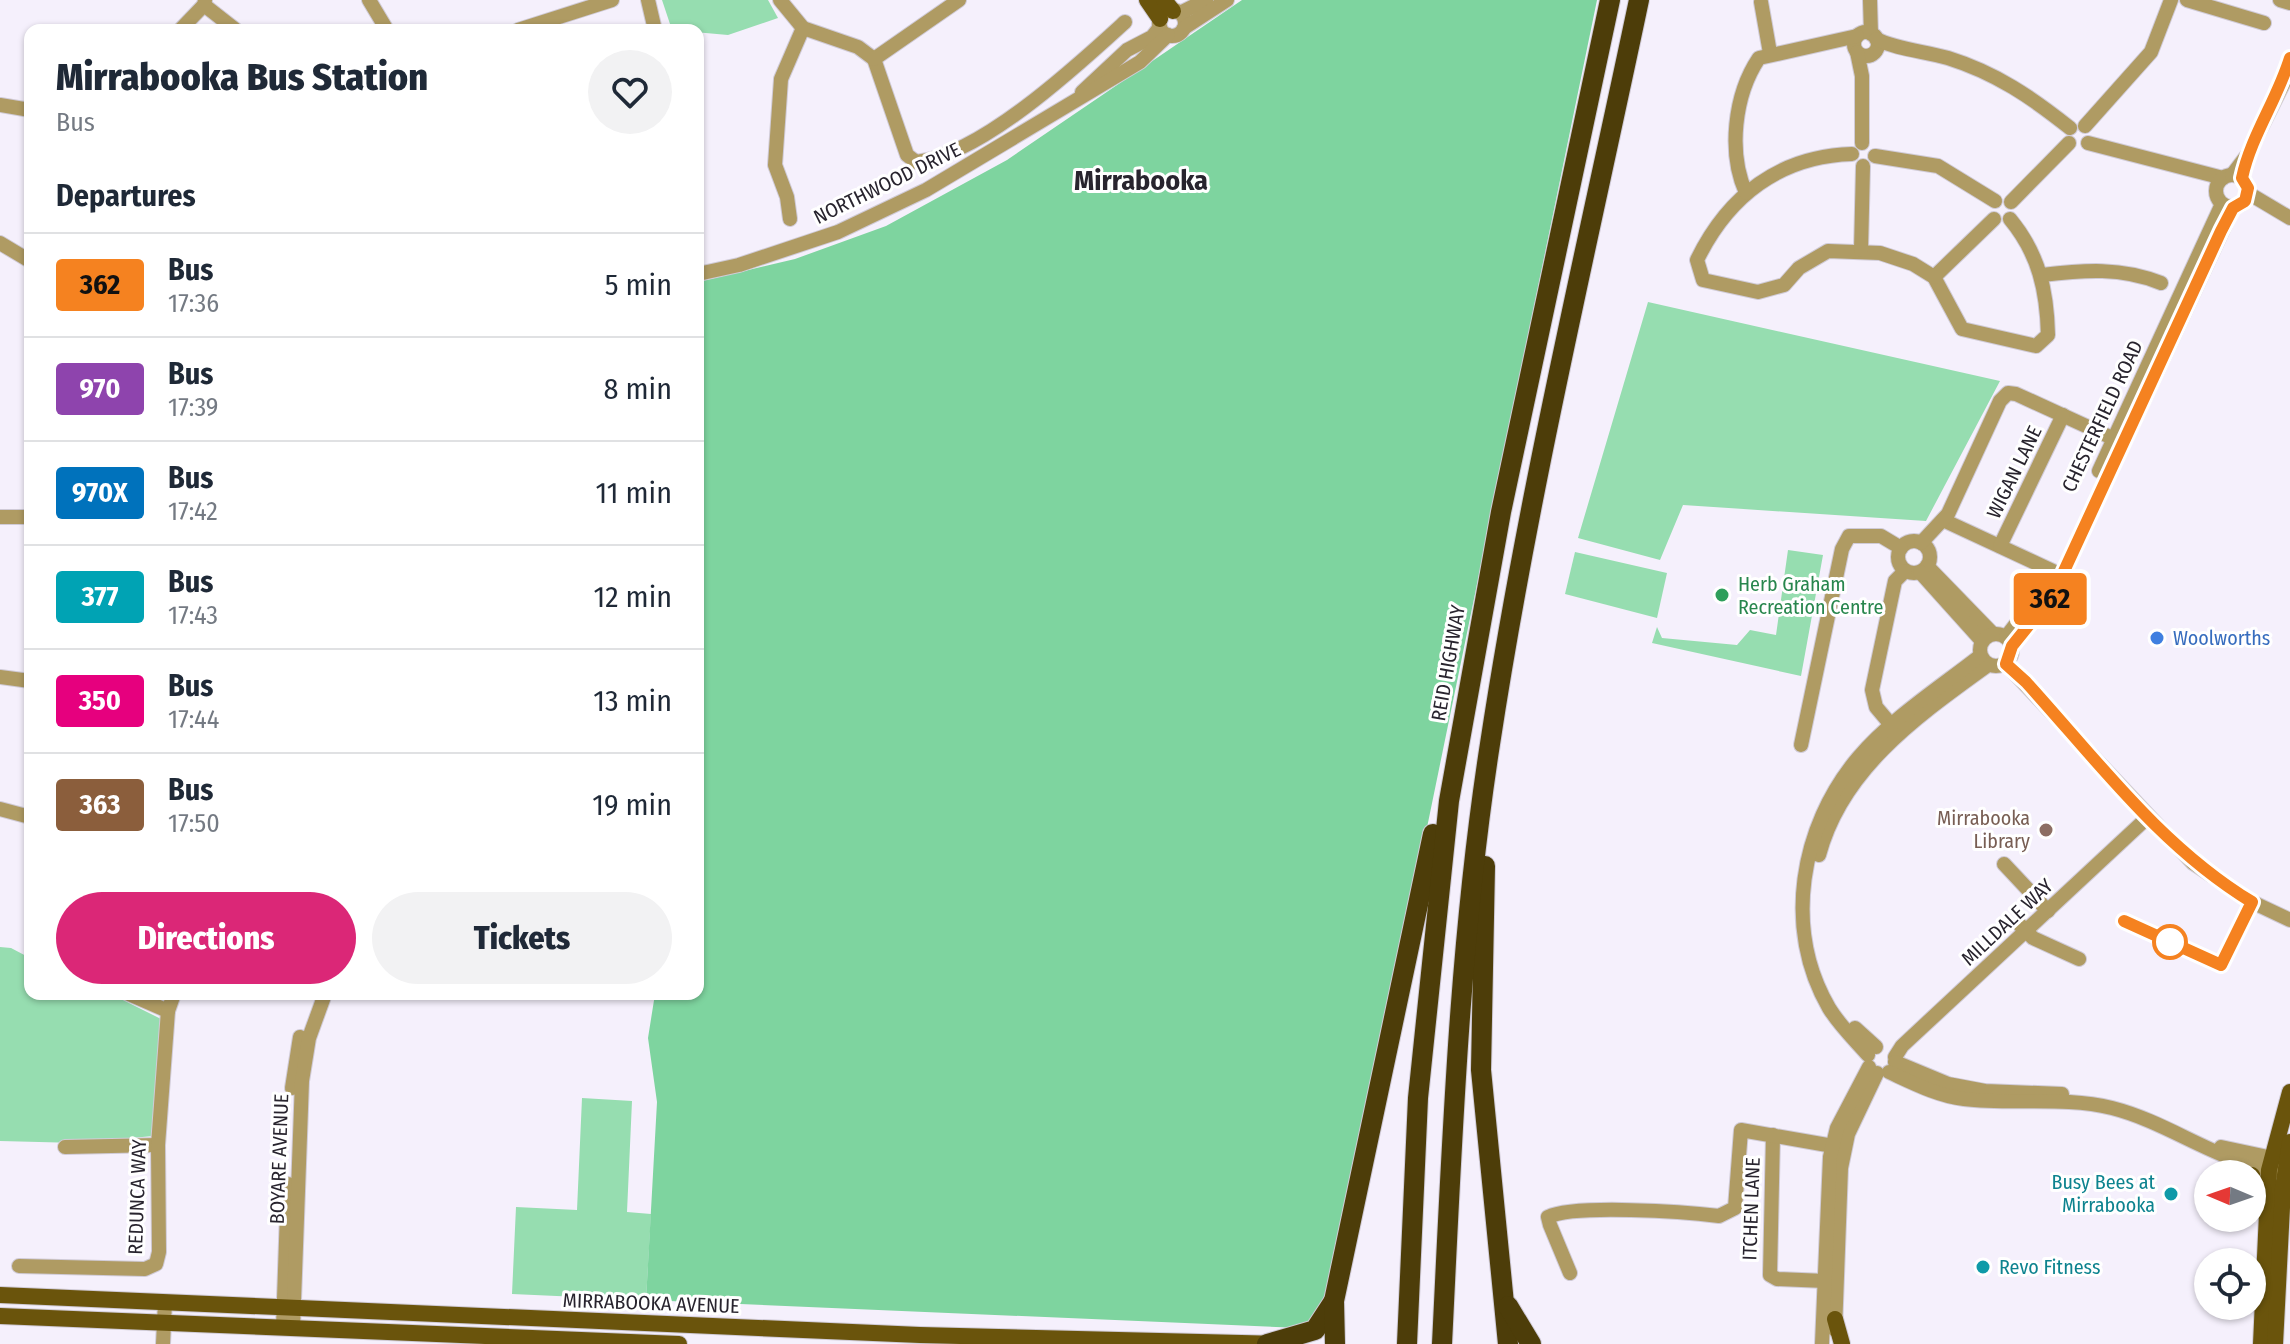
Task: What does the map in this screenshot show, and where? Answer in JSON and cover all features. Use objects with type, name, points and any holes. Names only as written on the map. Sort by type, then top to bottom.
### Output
[{"type":"highway","name":"REID HIGHWAY","points":[[1407,1344],[1418,1098],[1435,915],[1469,678],[1610,0]]},
{"type":"highway","points":[[1442,1344],[1458,1013],[1489,747],[1536,487],[1639,0]]},
{"type":"highway","points":[[1335,1344],[1334,1301],[1469,678]]},
{"type":"highway","points":[[1489,747],[1481,1070],[1508,1344]]},
{"type":"highway","points":[[1267,1344],[1315,1330],[1334,1301]]},
{"type":"highway","points":[[1506,1302],[1531,1344]]},
{"type":"main road","points":[[1147,0],[1170,19]]},
{"type":"main road","points":[[2266,1228],[2290,1092]]},
{"type":"main road","points":[[2276,1340],[2278,1165],[2290,1142]]},
{"type":"main road","points":[[2261,1344],[2266,1232]]},
{"type":"main road","name":"MIRRABOOKA AVENUE","points":[[0,1295],[656,1323],[835,1337],[1301,1344]]},
{"type":"main road","name":"MIRRABOOKA AVENUE","points":[[0,1316],[679,1344]]},
{"type":"main road","points":[[500,1317],[506,1329],[555,1339]]},
{"type":"main road","points":[[1835,1319],[1842,1344]]},
{"type":"main road","points":[[652,1343],[656,1323]]},
{"type":"street","points":[[369,0],[383,24]]},
{"type":"street","points":[[537,24],[612,0]]},
{"type":"street","points":[[648,0],[654,24]]},
{"type":"street","points":[[780,0],[803,28],[858,47],[874,59],[907,155],[916,162],[929,161],[1005,121],[1058,83],[1125,22]]},
{"type":"street","points":[[874,59],[959,0]]},
{"type":"street","name":"NORTHWOOD DRIVE","points":[[704,273],[739,265],[838,232],[926,190],[1008,143],[1079,96],[1127,50],[1152,37],[1170,19],[1206,0]]},
{"type":"street","name":"NORTHWOOD DRIVE","points":[[1170,19],[1227,0]]},
{"type":"street","points":[[1861,0],[1865,44]]},
{"type":"street","points":[[1870,0],[1862,76],[1857,148],[1855,162],[1863,166],[1871,164],[1875,156],[1872,146],[1857,148],[1807,161],[1762,181],[1732,204],[1711,231],[1697,260],[1703,280],[1758,292],[1784,285],[1799,268],[1828,251],[1861,250],[1913,264],[1934,277],[1962,329],[2036,346],[2048,335],[2042,275],[2024,236],[2010,219]]},
{"type":"street","points":[[1875,156],[1938,166],[2003,202],[2014,212],[2010,219],[2002,222],[1994,219],[1990,211],[2003,202],[2075,132],[2151,52],[2171,0]]},
{"type":"street","points":[[2187,0],[2264,23]]},
{"type":"street","points":[[2280,0],[2290,3]]},
{"type":"street","points":[[185,24],[204,2],[229,24]]},
{"type":"street","points":[[1761,2],[1770,53]]},
{"type":"street","points":[[790,219],[787,197],[775,165],[781,79],[803,28]]},
{"type":"street","points":[[1746,193],[1736,171],[1736,125],[1751,70],[1759,58],[1770,53],[1827,45],[1865,44],[1948,58],[2019,87],[2075,132],[2077,148],[2088,143],[2201,174],[2290,218]]},
{"type":"street","name":"CHESTERFIELD ROAD","points":[[2282,84],[2290,58]]},
{"type":"street","name":"CHESTERFIELD ROAD","points":[[1998,640],[2053,595],[2083,517],[2248,154],[2290,70]]},
{"type":"street","points":[[0,105],[24,109]]},
{"type":"street","points":[[1861,250],[1863,166]]},
{"type":"street","points":[[1934,277],[1994,219]]},
{"type":"street","points":[[0,243],[24,257]]},
{"type":"street","points":[[2042,275],[2094,269],[2139,274],[2161,283]]},
{"type":"street","points":[[1921,543],[1943,520],[2000,401],[2008,393],[2118,441]]},
{"type":"street","name":"WIGAN LANE","points":[[2000,546],[2063,415]]},
{"type":"street","points":[[0,517],[24,517]]},
{"type":"street","name":"CHESTERFIELD ROAD","points":[[1998,640],[2043,593],[2083,517]]},
{"type":"street","points":[[1943,520],[2053,571]]},
{"type":"street","points":[[1801,745],[1842,549],[1849,536],[1881,536],[1901,548]]},
{"type":"street","points":[[1892,726],[1876,707],[1872,690],[1895,581],[1917,569],[1929,553],[1921,543],[1909,542],[1901,548],[1899,562],[1917,569],[1998,640],[2006,664],[2193,863],[2216,880],[2290,920]]},
{"type":"street","points":[[1998,640],[1984,661],[1892,726],[1860,756],[1837,786],[1803,891],[1802,926],[1810,966],[1828,996],[1882,1060],[1923,1088],[1961,1099],[2082,1103],[2117,1110],[2224,1160]]},
{"type":"street","points":[[1984,661],[2006,664]]},
{"type":"street","points":[[0,677],[24,680]]},
{"type":"street","points":[[1816,849],[1866,767],[1949,687]]},
{"type":"street","points":[[1,807],[24,807]]},
{"type":"street","points":[[1,807],[24,815]]},
{"type":"street","name":"MILLDALE WAY","points":[[1822,1344],[1833,1146],[1837,1128],[1882,1060],[2146,814]]},
{"type":"street","points":[[2004,864],[2045,908]]},
{"type":"street","points":[[2022,929],[2079,959]]},
{"type":"street","points":[[143,1000],[168,1011]]},
{"type":"street","name":"REDUNCA WAY","points":[[19,1266],[139,1269],[156,1264],[159,1252],[158,1145],[168,1011],[172,1000]]},
{"type":"street","name":"BOYARE AVENUE","points":[[288,1328],[293,1074],[312,1000]]},
{"type":"street","name":"BOYARE AVENUE","points":[[288,1307],[302,1081],[309,1038],[323,1000]]},
{"type":"street","points":[[1882,1060],[1948,1084],[1985,1091],[2062,1094],[2117,1102],[2225,1148],[2278,1165]]},
{"type":"street","name":"MILLDALE WAY","points":[[1835,1344],[1841,1168],[1848,1134],[1882,1060]]},
{"type":"street","points":[[1570,1273],[1548,1217],[1595,1211],[1719,1216],[1735,1208],[1741,1130],[1833,1146]]},
{"type":"street","name":"ITCHEN LANE","points":[[1773,1135],[1770,1275],[1777,1279],[1825,1281]]},
{"type":"street","points":[[65,1147],[158,1145]]},
{"type":"street","points":[[2266,1168],[2278,1165]]},
{"type":"street","points":[[163,1344],[165,1302]]},
{"type":"green space","points":[[662,0],[768,0],[778,18],[728,35],[704,33],[704,24],[670,24]]},
{"type":"green space","points":[[1242,0],[1597,0],[1324,1329],[646,1300],[657,1102],[648,1038],[654,1000],[704,1000],[704,281],[795,259],[886,226],[1007,160]]},
{"type":"green space","points":[[1648,302],[2000,381],[1926,521],[1683,505],[1660,560],[1578,538]]},
{"type":"green space","points":[[1788,550],[1823,555],[1801,676],[1652,643],[1657,627],[1662,638],[1737,645],[1750,630],[1776,635]]},
{"type":"green space","points":[[1575,552],[1667,573],[1657,618],[1565,594]]},
{"type":"green space","points":[[0,947],[11,948],[24,955],[24,1000],[123,1000],[163,1020],[153,1136],[78,1143],[0,1141]]},
{"type":"green space","points":[[582,1098],[632,1101],[627,1212],[651,1214],[646,1300],[512,1294],[516,1207],[577,1210]]},
{"type":"bus line","name":"362","points":[[2124,921],[2221,965],[2252,902],[2216,880],[2172,843],[2026,682],[2006,664],[2010,660],[2012,646],[2053,595],[2198,278],[2233,208],[2245,201],[2248,188],[2242,178],[2248,154],[2282,84],[2290,58]]},
{"type":"place","name":"Herb Graham Recreation Centre","points":[[1722,595]]},
{"type":"place","name":"Woolworths","points":[[2157,638]]},
{"type":"place","name":"Mirrabooka Library","points":[[2046,830]]},
{"type":"place","name":"Busy Bees at Mirrabooka","points":[[2171,1194]]},
{"type":"place","name":"Revo Fitness","points":[[1983,1267]]},
{"type":"district","name":"Mirrabooka","points":[[1141,180]]}]
